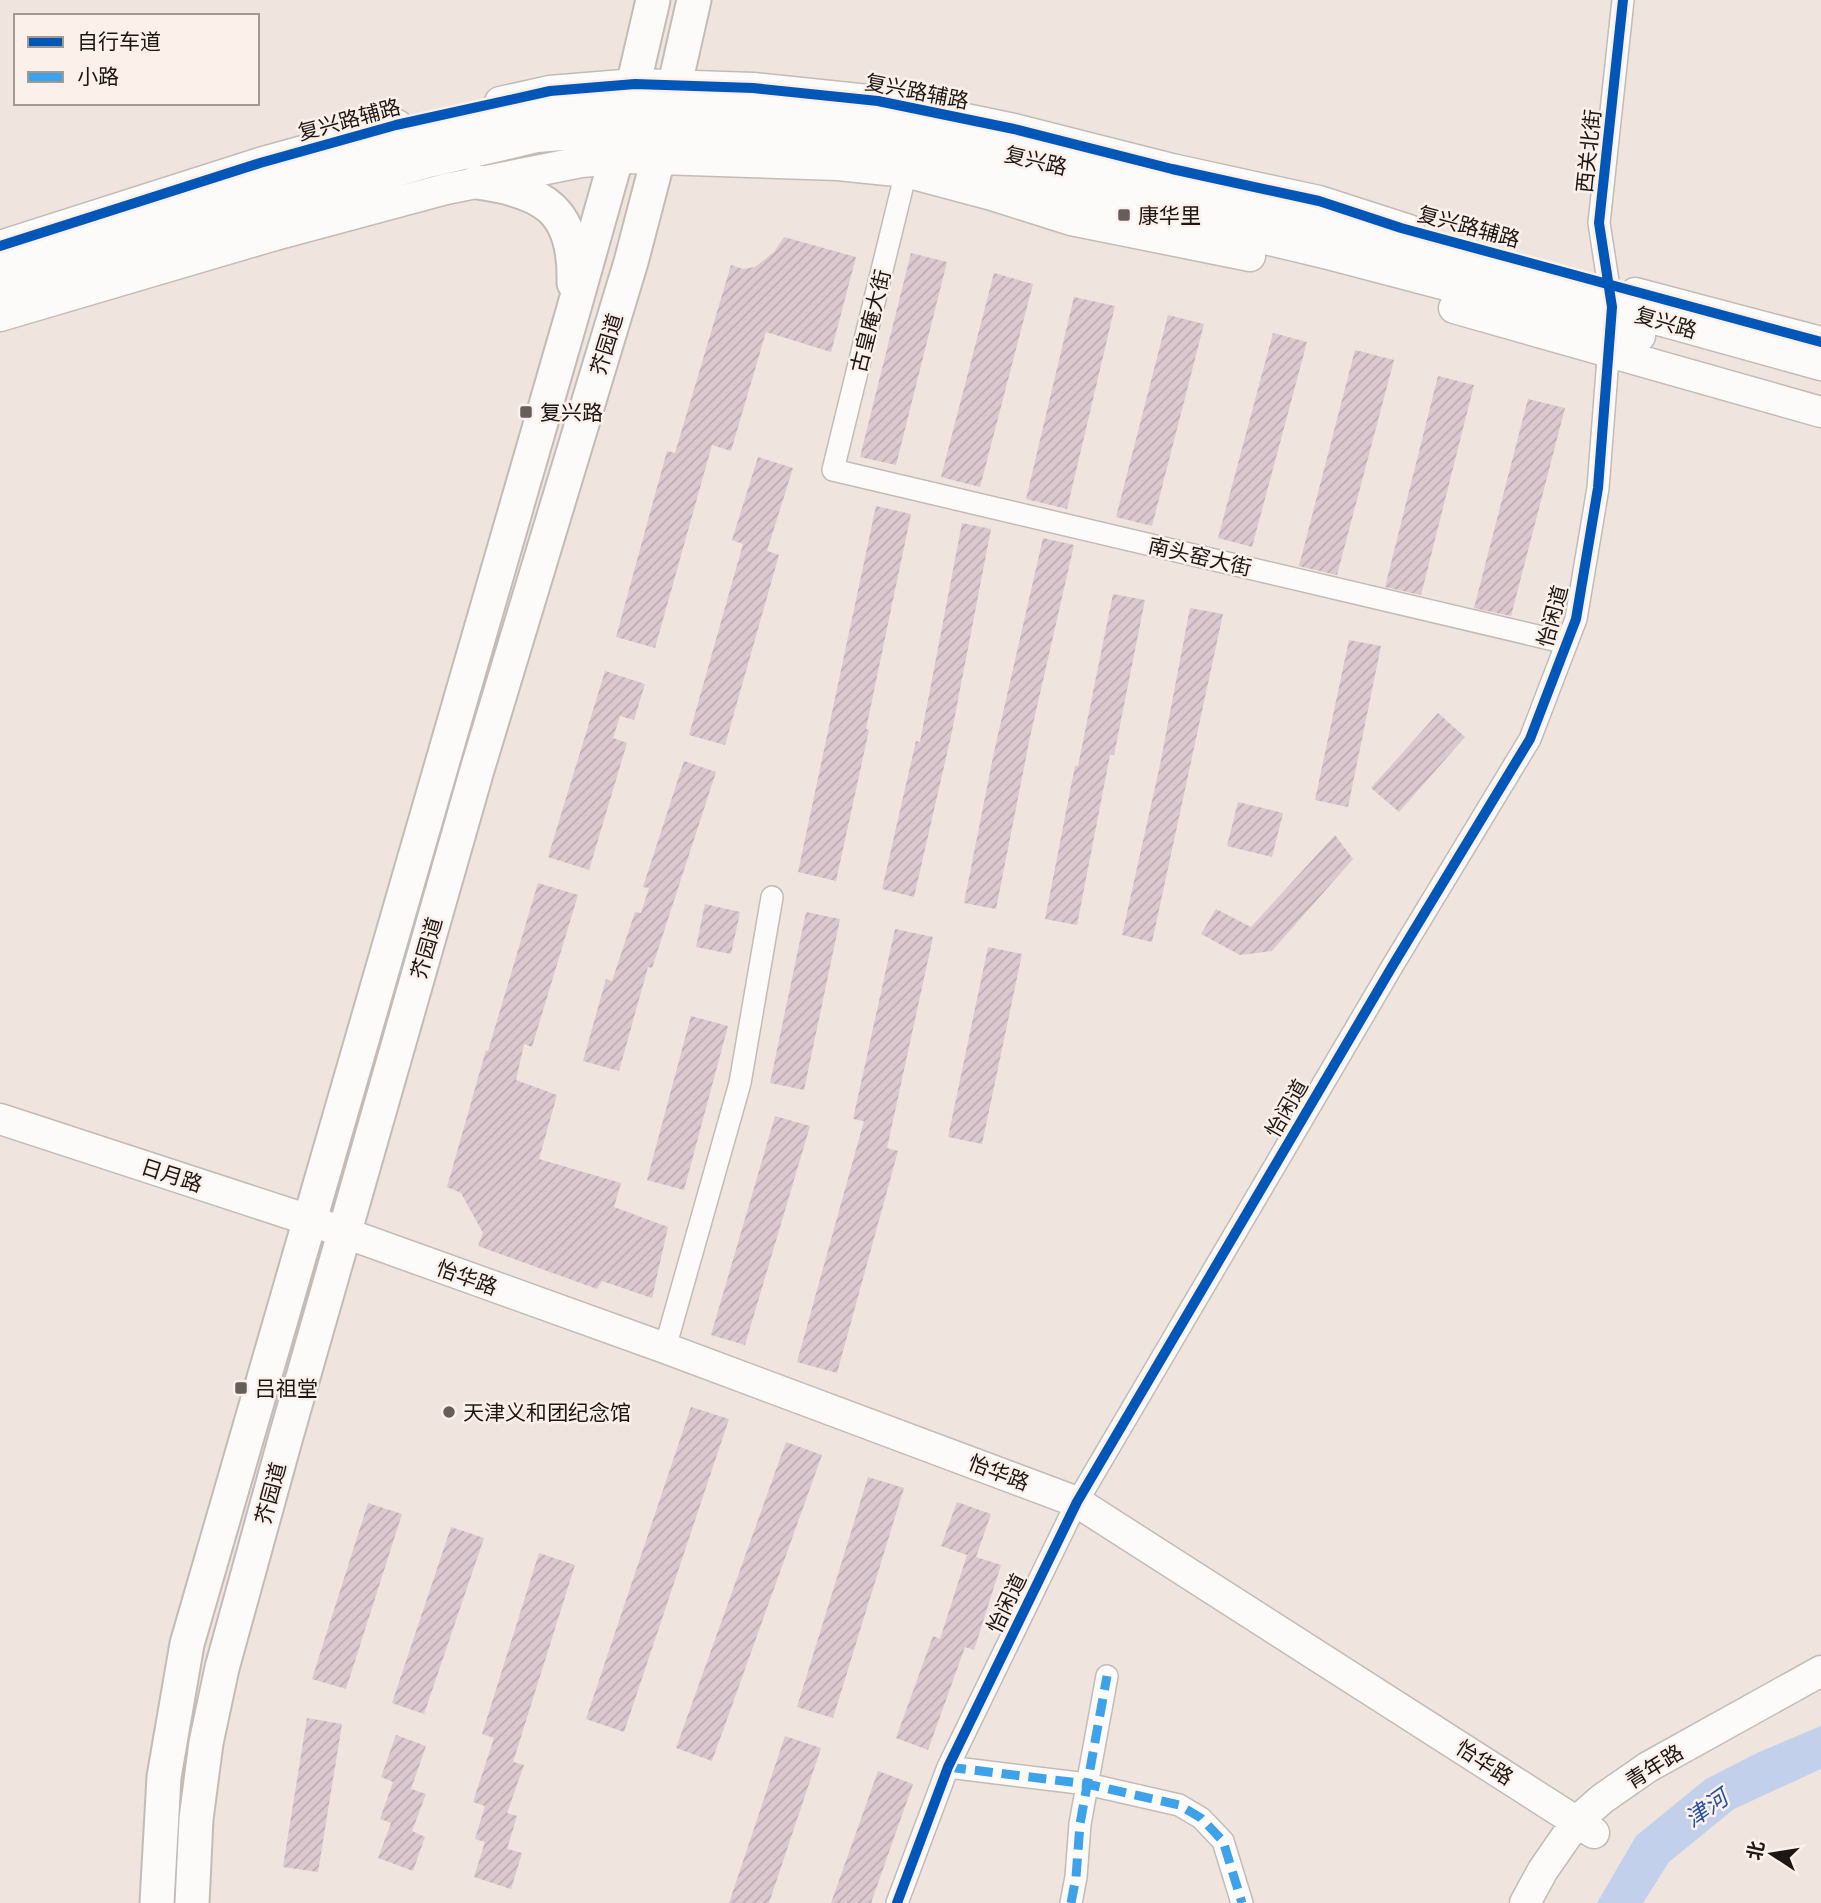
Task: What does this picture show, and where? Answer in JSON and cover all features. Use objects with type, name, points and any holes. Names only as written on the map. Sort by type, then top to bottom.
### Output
[{"type":"main road","name":"芥园道","points":[[157,1903],[164,1777],[187,1644],[572,315],[626,120],[653,0]]},
{"type":"main road","name":"芥园道","points":[[192,1903],[196,1819],[206,1743],[222,1668],[477,770],[631,262],[694,0]]},
{"type":"main road","points":[[477,183],[524,191],[545,201],[557,213],[566,228],[572,250],[575,279],[572,315]]},
{"type":"street","name":"西关北街","points":[[1610,318],[1599,223],[1623,0]]},
{"type":"street","name":"复兴路辅路","points":[[667,121],[752,88],[878,101],[1014,129],[1172,169],[1319,201],[1401,228],[1821,412]]},
{"type":"street","name":"复兴路辅路","points":[[0,246],[260,163],[396,125],[550,91],[626,120],[667,121],[838,165],[906,172],[1084,223],[1296,265],[1610,318],[1821,342]]},
{"type":"street","points":[[878,101],[905,113],[939,137]]},
{"type":"street","name":"复兴路","points":[[0,270],[424,139],[558,111],[591,107],[626,120]]},
{"type":"street","name":"复兴路","points":[[0,295],[425,163],[537,137],[626,120],[667,121],[785,115],[871,125],[939,137],[1370,240],[1821,386]]},
{"type":"street","name":"复兴路辅路","points":[[0,316],[275,235],[477,183],[581,162],[626,120]]},
{"type":"street","name":"复兴路","points":[[667,121],[925,156],[1328,254],[1821,365]]},
{"type":"street","name":"古皇庵大街","points":[[833,470],[906,172]]},
{"type":"street","points":[[161,243],[275,235]]},
{"type":"street","name":"怡闲道","points":[[897,1903],[948,1767],[1077,1502],[1393,965],[1530,739],[1576,619],[1598,488],[1610,318]]},
{"type":"street","name":"南头窑大街","points":[[833,470],[1567,643]]},
{"type":"street","points":[[665,1348],[740,1083],[772,897]]},
{"type":"street","name":"日月路","points":[[0,1119],[344,1233]]},
{"type":"street","name":"怡华路","points":[[344,1233],[665,1348],[1077,1502],[1586,1827]]},
{"type":"street","name":"青年路","points":[[1542,1903],[1602,1799],[1648,1767],[1821,1671]]},
{"type":"street","points":[[1071,1903],[1080,1824],[1107,1676]]},
{"type":"street","name":"青年路","points":[[1525,1903],[1543,1870],[1586,1827],[1660,1775],[1821,1690]]},
{"type":"street","points":[[948,1767],[1087,1784],[1179,1805],[1202,1818],[1223,1841],[1242,1903]]},
{"type":"water","name":"津河","points":[[1821,1726],[1821,1769],[1734,1809],[1669,1862],[1643,1903],[1597,1903],[1636,1836],[1706,1779],[1759,1752]]},
{"type":"building","points":[[784,237],[856,257],[831,352],[766,332],[731,451],[712,445],[655,648],[616,637],[667,451],[675,453],[731,265],[743,269],[755,267],[774,252]]},
{"type":"building","points":[[911,253],[947,262],[896,465],[860,457]]},
{"type":"building","points":[[994,273],[1033,284],[980,487],[941,477]]},
{"type":"building","points":[[1074,297],[1115,306],[1067,509],[1026,499]]},
{"type":"building","points":[[1168,315],[1204,324],[1152,526],[1116,517]]},
{"type":"building","points":[[1273,333],[1307,342],[1252,547],[1218,538]]},
{"type":"building","points":[[1355,350],[1394,360],[1337,575],[1299,566]]},
{"type":"building","points":[[1438,376],[1474,385],[1421,595],[1385,587]]},
{"type":"building","points":[[1528,399],[1565,408],[1511,616],[1474,608]]},
{"type":"building","points":[[758,457],[793,468],[767,551],[779,555],[725,745],[689,735],[743,544],[732,540]]},
{"type":"building","points":[[876,506],[911,514],[836,881],[798,872]]},
{"type":"building","points":[[962,523],[991,529],[951,736],[914,897],[882,889],[916,741],[920,742]]},
{"type":"building","points":[[1043,538],[1074,545],[1030,737],[996,909],[964,903],[994,752]]},
{"type":"building","points":[[1113,594],[1145,600],[1114,755],[1110,755],[1077,925],[1045,919]]},
{"type":"building","points":[[1190,608],[1223,614],[1152,942],[1122,935],[1160,765]]},
{"type":"building","points":[[1349,640],[1381,646],[1348,807],[1315,800]]},
{"type":"building","points":[[605,671],[645,684],[634,720],[620,716],[613,738],[627,743],[589,870],[548,857]]},
{"type":"building","points":[[1438,713],[1465,737],[1399,812],[1371,788]]},
{"type":"building","points":[[684,761],[716,772],[652,968],[648,967],[619,1071],[583,1061],[606,979],[612,981],[635,912],[641,913],[649,888],[643,887]]},
{"type":"building","points":[[1238,802],[1283,813],[1272,857],[1227,846]]},
{"type":"building","points":[[1335,835],[1353,859],[1272,951],[1240,955],[1201,934],[1216,909],[1251,927]]},
{"type":"building","points":[[538,883],[578,895],[532,1047],[524,1044],[516,1080],[557,1095],[539,1159],[621,1183],[614,1207],[668,1227],[652,1298],[602,1281],[597,1289],[478,1246],[483,1233],[461,1193],[447,1187]]},
{"type":"building","points":[[705,904],[740,912],[731,954],[696,947]]},
{"type":"building","points":[[806,912],[840,919],[804,1090],[770,1083]]},
{"type":"building","points":[[895,929],[933,937],[887,1148],[898,1151],[837,1373],[797,1362],[864,1121],[853,1119]]},
{"type":"building","points":[[988,947],[1022,954],[982,1144],[948,1137]]},
{"type":"building","points":[[691,1016],[728,1026],[684,1190],[647,1180]]},
{"type":"building","points":[[775,1116],[810,1126],[745,1345],[711,1335]]},
{"type":"building","points":[[691,1407],[729,1419],[624,1732],[586,1719]]},
{"type":"building","points":[[786,1442],[822,1455],[712,1761],[676,1748]]},
{"type":"building","points":[[868,1477],[904,1488],[833,1718],[797,1707]]},
{"type":"building","points":[[957,1502],[991,1514],[976,1557],[1001,1565],[974,1650],[965,1647],[928,1750],[896,1738],[933,1636],[940,1639],[967,1555],[941,1546]]},
{"type":"building","points":[[368,1503],[402,1514],[346,1689],[312,1679]]},
{"type":"building","points":[[451,1527],[484,1538],[424,1714],[392,1703]]},
{"type":"building","points":[[539,1553],[575,1565],[513,1762],[524,1765],[507,1813],[517,1816],[507,1849],[522,1853],[511,1889],[474,1877],[485,1842],[475,1839],[485,1806],[473,1802],[494,1738],[482,1734]]},
{"type":"building","points":[[307,1718],[342,1724],[318,1872],[283,1867]]},
{"type":"building","points":[[396,1735],[426,1746],[411,1789],[426,1794],[412,1831],[425,1837],[413,1871],[378,1858],[391,1823],[380,1819],[393,1782],[381,1777]]},
{"type":"building","points":[[785,1736],[821,1748],[769,1903],[729,1903]]},
{"type":"building","points":[[878,1771],[913,1784],[871,1903],[831,1903]]},
{"type":"marked path","points":[[1071,1903],[1080,1824],[1107,1676]]},
{"type":"marked path","points":[[948,1767],[1087,1784],[1179,1805],[1201,1818],[1223,1841],[1242,1903]]},
{"type":"cycle path","points":[[897,1903],[948,1767],[1077,1502],[1393,965],[1530,739],[1576,619],[1598,488],[1612,307],[1599,223],[1623,0]]},
{"type":"cycle path","points":[[0,246],[260,163],[396,125],[550,91],[635,84],[753,88],[878,101],[1014,129],[1172,169],[1319,201],[1401,228],[1821,342]]},
{"type":"place","name":"康华里","points":[[1124,215]]},
{"type":"place","name":"复兴路","points":[[526,412]]},
{"type":"place","name":"吕祖堂","points":[[241,1388]]},
{"type":"place","name":"天津义和团纪念馆","points":[[449,1412]]}]
